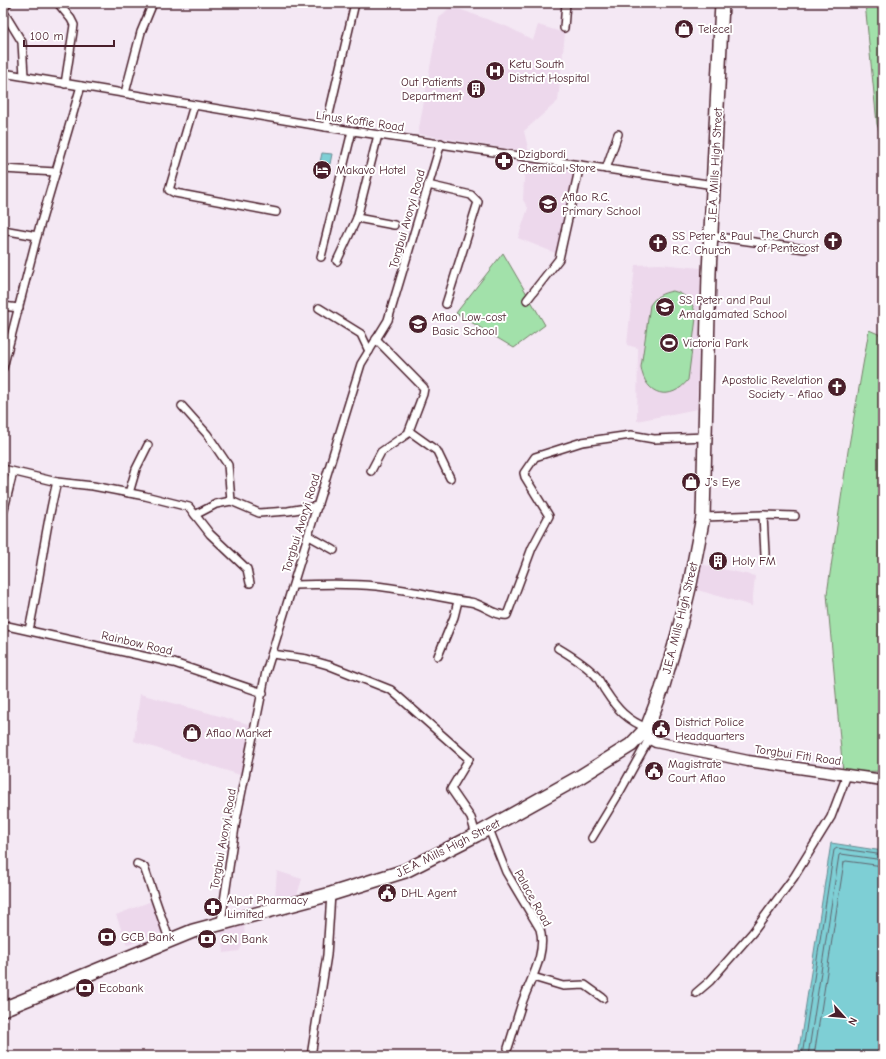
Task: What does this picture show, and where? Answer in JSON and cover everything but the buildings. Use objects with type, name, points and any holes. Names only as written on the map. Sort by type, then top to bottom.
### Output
[{"type":"highway","name":"J.E.A. Mills High Street","points":[[3,1009],[169,939],[192,931],[396,875],[489,829],[631,745],[646,734],[662,689],[678,634],[690,584],[703,517],[711,236],[722,3]]},
{"type":"street","points":[[8,3],[3,10],[22,42],[24,76]]},
{"type":"street","points":[[58,3],[74,25],[65,84]]},
{"type":"street","points":[[125,93],[141,32],[153,3]]},
{"type":"street","points":[[564,28],[566,3]]},
{"type":"street","points":[[326,127],[353,4]]},
{"type":"street","name":"Linus Koffie Road","points":[[3,73],[326,127],[714,185]]},
{"type":"street","points":[[3,368],[37,236],[81,86]]},
{"type":"street","points":[[194,105],[169,190],[175,193],[276,212]]},
{"type":"street","points":[[321,258],[352,131]]},
{"type":"street","points":[[606,168],[618,134]]},
{"type":"street","points":[[337,262],[357,218],[378,135]]},
{"type":"street","name":"Torgbui Avoryi Road","points":[[221,922],[236,820],[272,654],[361,364],[388,320],[441,143]]},
{"type":"street","points":[[527,300],[559,259],[580,164]]},
{"type":"street","points":[[3,170],[56,172]]},
{"type":"street","points":[[428,185],[471,195],[478,202],[446,304]]},
{"type":"street","points":[[357,218],[394,225]]},
{"type":"street","points":[[3,230],[37,236]]},
{"type":"street","points":[[711,236],[805,249]]},
{"type":"street","points":[[3,306],[19,308]]},
{"type":"street","points":[[319,308],[361,334],[369,351]]},
{"type":"street","points":[[376,339],[424,388],[410,427],[410,432]]},
{"type":"street","points":[[182,406],[207,434],[228,465],[231,501]]},
{"type":"street","points":[[371,471],[381,452],[410,432]]},
{"type":"street","points":[[410,432],[437,451],[450,478]]},
{"type":"street","points":[[294,585],[340,583],[377,586],[479,604],[500,615],[507,615],[532,548],[549,516],[524,473],[535,457],[582,442],[631,435],[654,439],[706,437]]},
{"type":"street","points":[[129,493],[136,469],[148,445]]},
{"type":"street","points":[[3,469],[57,482],[129,493],[189,507],[210,534],[247,569],[250,582]]},
{"type":"street","points":[[3,514],[14,472]]},
{"type":"street","points":[[29,630],[38,588],[43,547],[57,482]]},
{"type":"street","points":[[195,515],[216,504],[231,501],[259,514],[318,506]]},
{"type":"street","points":[[703,517],[764,515],[796,516]]},
{"type":"street","points":[[764,515],[765,554]]},
{"type":"street","points":[[309,536],[334,550]]},
{"type":"street","points":[[438,656],[454,617],[458,601]]},
{"type":"street","name":"Rainbow Road","points":[[3,625],[174,663],[263,693]]},
{"type":"street","points":[[558,648],[574,658],[596,676],[612,701],[625,716],[646,734],[618,794],[592,838]]},
{"type":"street","points":[[272,654],[307,659],[328,665],[391,690],[424,720],[441,732],[469,759],[451,789],[471,818],[476,835]]},
{"type":"street","name":"Torgbui Fiti Road","points":[[646,734],[656,742],[748,761],[883,780]]},
{"type":"street","points":[[696,993],[710,981],[753,932],[794,877],[831,817],[847,775]]},
{"type":"street","name":"Palace Road","points":[[489,829],[506,872],[540,929],[542,937],[533,978],[522,1002],[508,1048]]},
{"type":"street","points":[[137,864],[144,867],[169,939]]},
{"type":"street","points":[[311,1056],[327,955],[331,894]]},
{"type":"street","points":[[533,978],[564,986],[585,985],[603,998]]},
{"type":"shaded area","name":"Ketu South District Hospital","points":[[451,6],[508,27],[533,40],[538,25],[565,33],[558,101],[524,131],[529,152],[418,134],[439,18]]},
{"type":"shaded area","name":"Aflao R.C. Primary School","points":[[525,158],[578,168],[558,254],[518,238],[528,208],[523,200]]},
{"type":"shaded area","name":"SS Peter and Paul Amalgamated School","points":[[660,264],[701,268],[697,409],[637,421],[638,348],[627,345],[635,265]]},
{"type":"shaded area","points":[[700,564],[755,576],[752,606],[694,589]]},
{"type":"shaded area","name":"Aflao Market","points":[[140,694],[252,725],[240,775],[134,741]]},
{"type":"shaded area","points":[[277,871],[302,879],[297,895],[275,897]]},
{"type":"shaded area","points":[[154,900],[165,931],[127,945],[116,915]]},
{"type":"shaded area","points":[[244,923],[245,939],[239,951],[224,953],[221,926]]},
{"type":"green space","points":[[865,3],[883,3],[883,143],[877,124]]},
{"type":"green space","points":[[503,253],[545,325],[514,348],[456,313]]},
{"type":"green space","name":"Victoria Park","points":[[673,291],[683,295],[689,300],[694,308],[696,318],[688,380],[674,391],[660,393],[653,390],[648,384],[643,377],[641,367],[650,305],[660,295]]},
{"type":"green space","points":[[869,330],[883,336],[883,771],[843,772],[827,594],[848,451]]},
{"type":"water","points":[[322,153],[332,154],[330,164],[320,162]]},
{"type":"water","points":[[831,843],[883,851],[883,1056],[798,1056]]},
{"type":"place","name":"Telecel","points":[[684,29]]},
{"type":"place","name":"Ketu South District Hospital","points":[[495,71]]},
{"type":"place","name":"Out Patients Department","points":[[476,89]]},
{"type":"place","name":"Dzigbordi Chemical Store","points":[[504,161]]},
{"type":"place","name":"Makavo Hotel","points":[[322,170]]},
{"type":"place","name":"Aflao R.C. Primary School","points":[[548,204]]},
{"type":"place","name":"The Church of Pentecost","points":[[833,241]]},
{"type":"place","name":"SS Peter & Paul R.C. Church","points":[[658,243]]},
{"type":"place","name":"SS Peter and Paul Amalgamated School","points":[[665,307]]},
{"type":"place","name":"Aflao Low-cost Basic School","points":[[418,324]]},
{"type":"place","name":"Victoria Park","points":[[669,343]]},
{"type":"place","name":"Apostolic Revelation Society - Aflao","points":[[837,387]]},
{"type":"place","name":"J's Eye","points":[[691,482]]},
{"type":"place","name":"Holy FM","points":[[718,561]]},
{"type":"place","name":"District Police Headquarters","points":[[661,729]]},
{"type":"place","name":"Aflao Market","points":[[192,733]]},
{"type":"place","name":"Magistrate Court Aflao","points":[[654,771]]},
{"type":"place","name":"DHL Agent","points":[[387,893]]},
{"type":"place","name":"Alpat Pharmacy Limited","points":[[213,907]]},
{"type":"place","name":"GCB Bank","points":[[107,937]]},
{"type":"place","name":"GN Bank","points":[[207,939]]},
{"type":"place","name":"Ecobank","points":[[85,988]]}]
